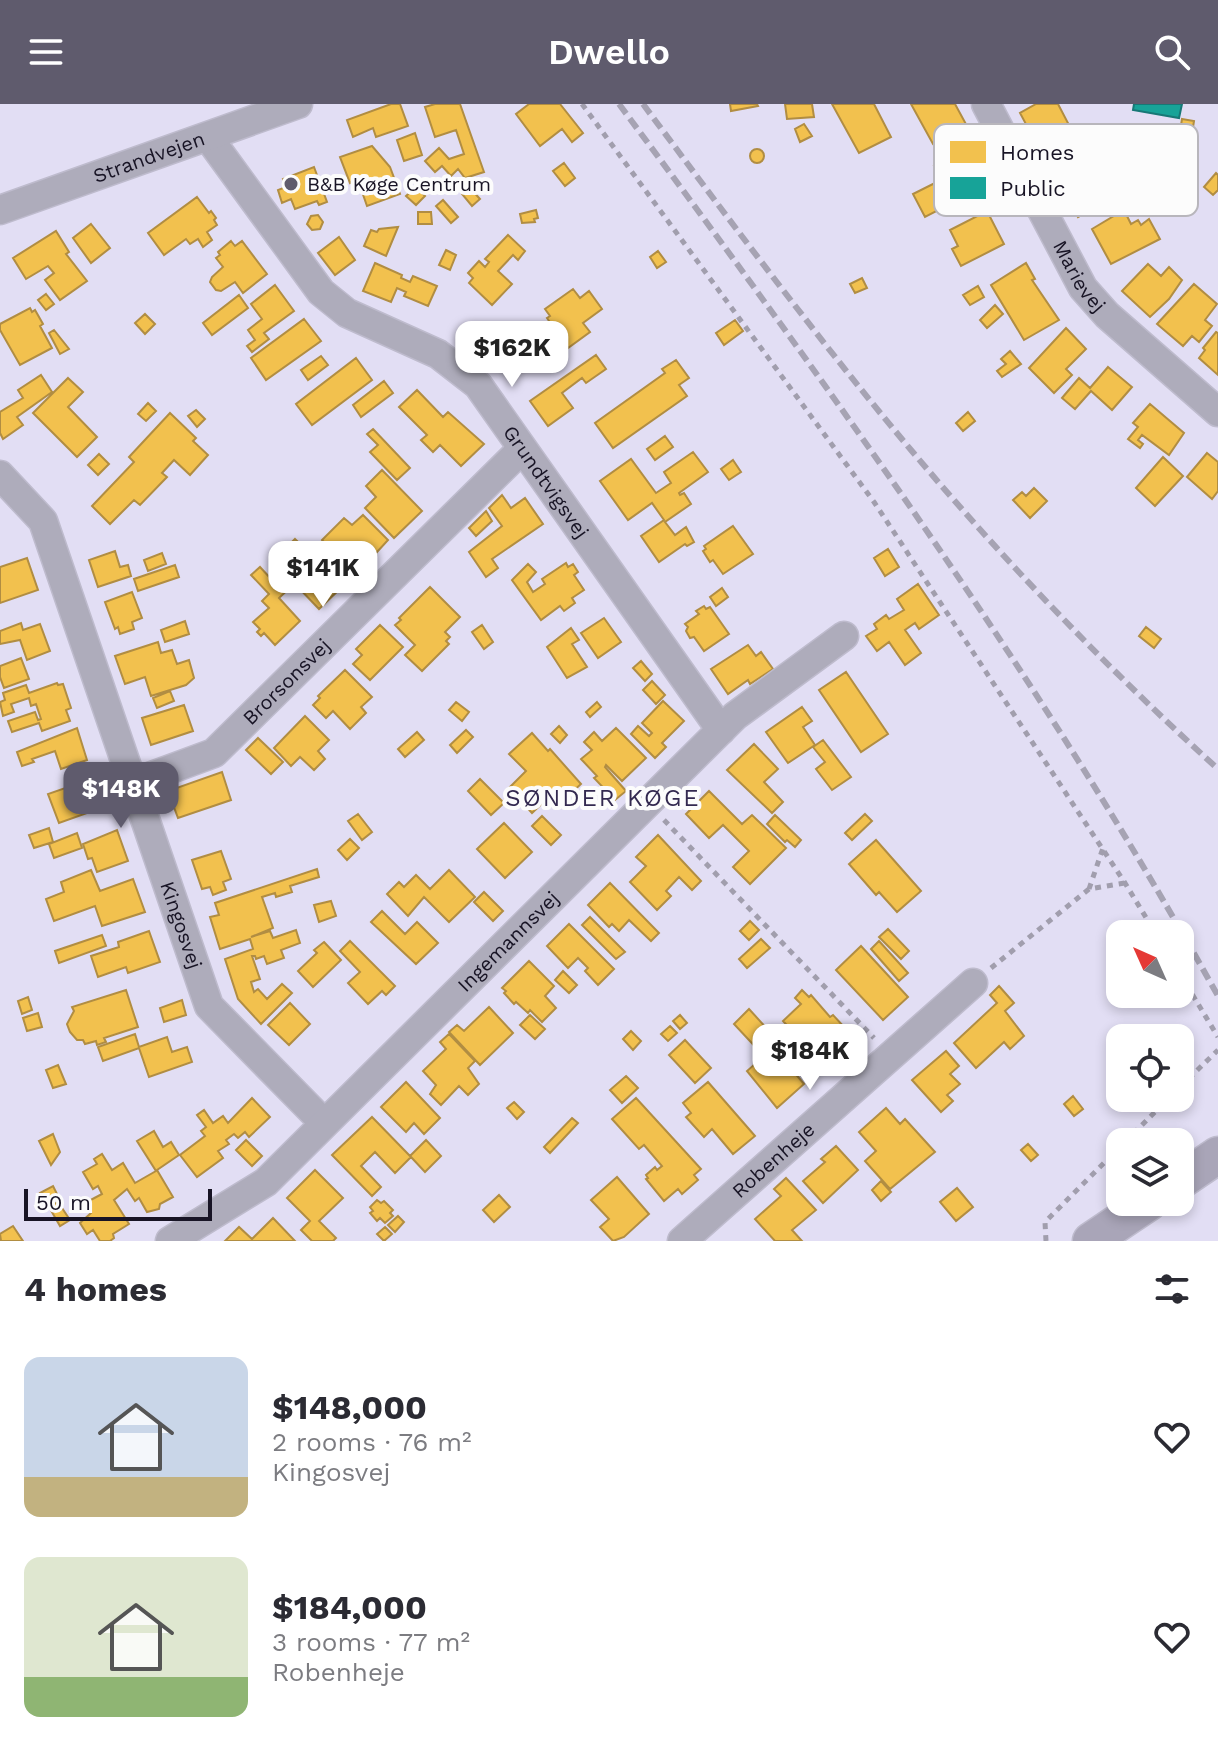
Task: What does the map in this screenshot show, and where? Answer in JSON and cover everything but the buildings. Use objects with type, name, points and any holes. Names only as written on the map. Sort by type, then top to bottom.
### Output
[{"type":"main road","points":[[1194,1172],[1217,1156]]},
{"type":"main road","points":[[1091,1241],[1128,1216]]},
{"type":"street","name":"Strandvejen","points":[[0,210],[298,104]]},
{"type":"street","name":"Marievej","points":[[986,104],[997,124]]},
{"type":"street","name":"Grundtvigsvej","points":[[208,137],[321,292],[347,313],[438,354],[478,385],[721,730]]},
{"type":"street","name":"Marievej","points":[[1045,216],[1083,288],[1107,315],[1218,412]]},
{"type":"street","name":"Brorsonsvej","points":[[133,783],[214,753],[522,449]]},
{"type":"street","name":"Kingosvej","points":[[0,475],[43,521],[209,1006],[324,1123]]},
{"type":"street","name":"Ingemannsvej","points":[[170,1241],[266,1182],[735,716],[844,636]]},
{"type":"street","name":"Robenheje","points":[[682,1241],[973,983]]},
{"type":"path","points":[[582,104],[874,502],[1147,920]]},
{"type":"path","points":[[648,803],[891,1056]]},
{"type":"path","points":[[1089,889],[1103,848]]},
{"type":"path","points":[[973,983],[1089,889],[1125,883]]},
{"type":"path","points":[[1194,997],[1218,1037]]},
{"type":"path","points":[[1194,1073],[1218,1050]]},
{"type":"path","points":[[1139,1128],[1155,1112]]},
{"type":"path","points":[[1046,1241],[1045,1222],[1106,1161]]},
{"type":"railway","points":[[619,104],[933,540],[1081,765],[1218,996]]},
{"type":"railway","points":[[643,104],[808,322],[947,492],[1059,615],[1218,769]]},
{"type":"place","name":"B&B Køge Centrum","points":[[291,184]]},
{"type":"district","name":"SØNDER KØGE","points":[[603,798]]}]
